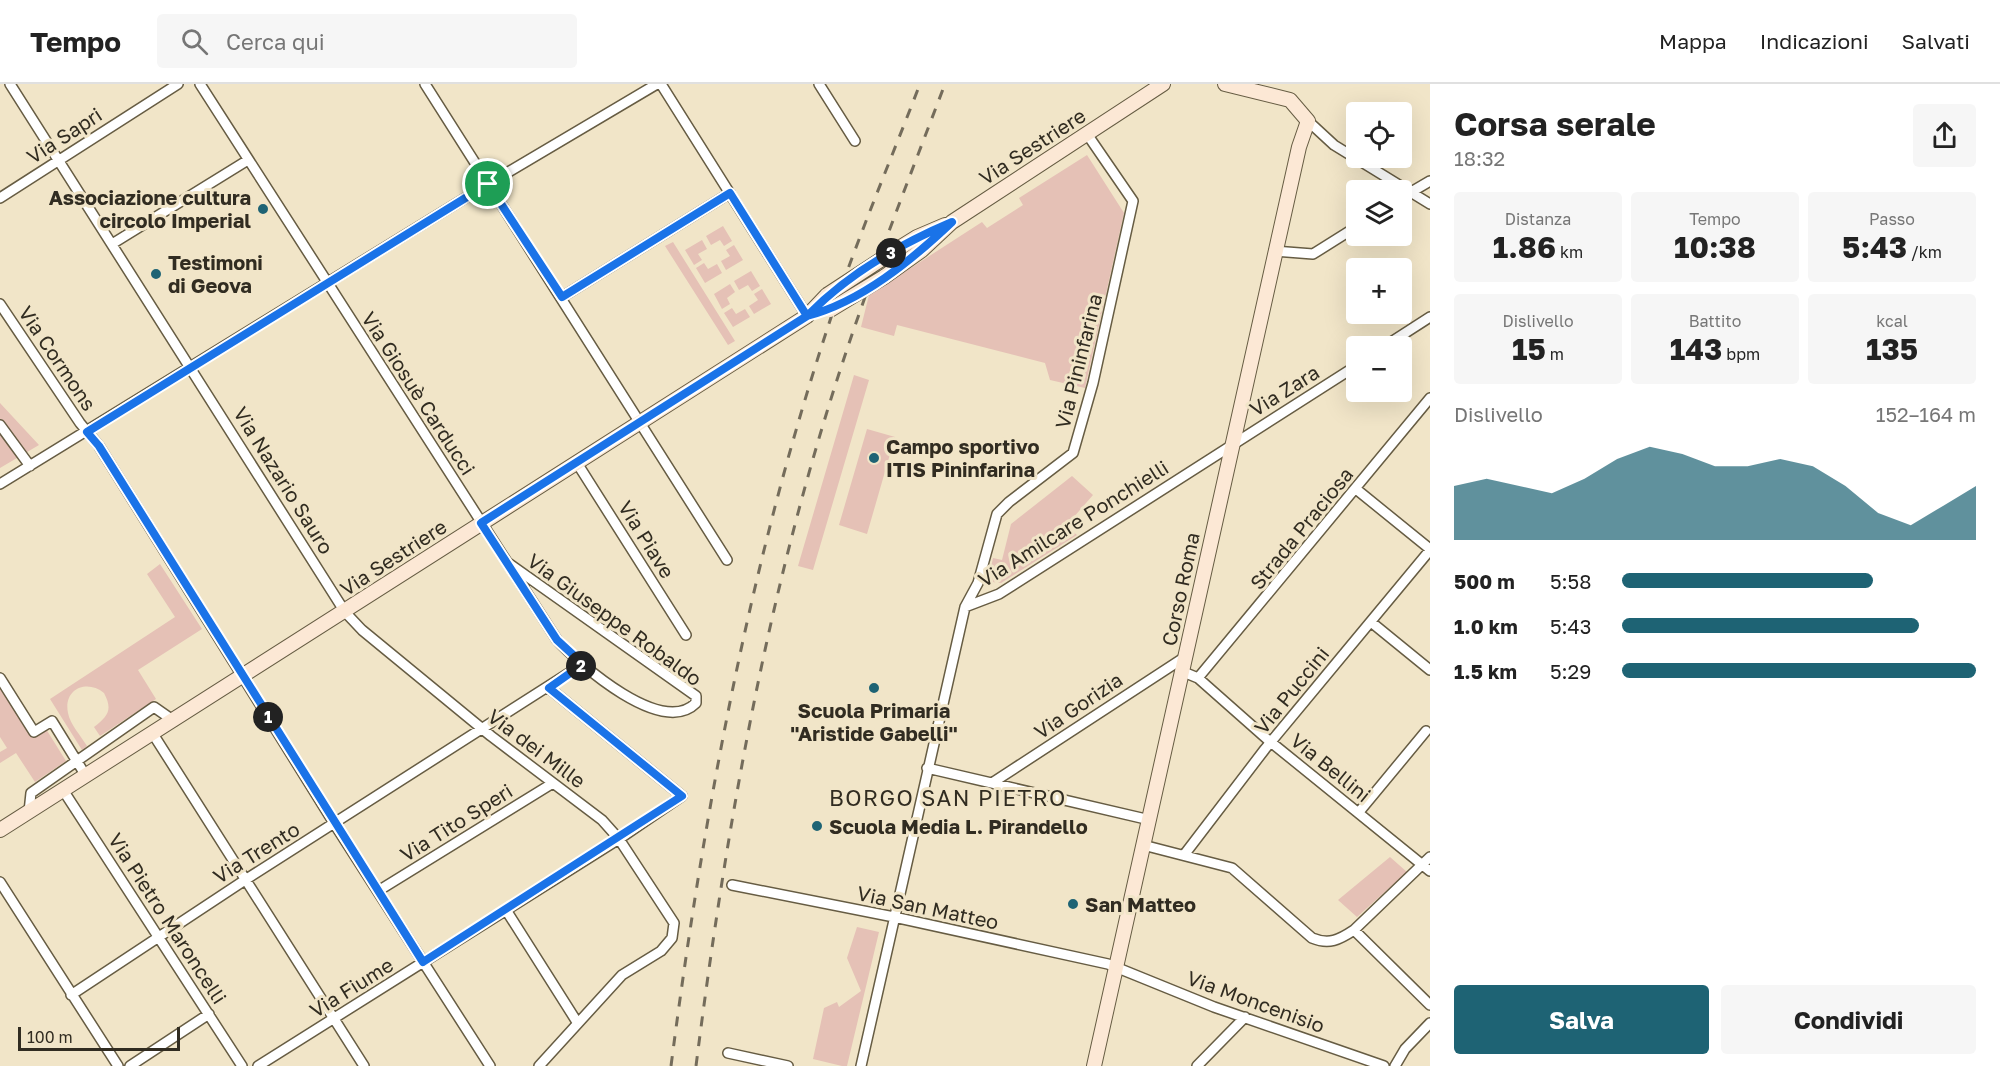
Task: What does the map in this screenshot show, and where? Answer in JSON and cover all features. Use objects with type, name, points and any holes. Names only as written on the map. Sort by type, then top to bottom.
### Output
[{"type":"main road","name":"Via Sestriere","points":[[0,830],[807,316],[827,295],[888,255],[917,237],[952,222],[1164,84]]},
{"type":"main road","points":[[1225,84],[1290,100],[1308,121]]},
{"type":"main road","name":"Corso Roma","points":[[1094,1066],[1274,251],[1308,121]]},
{"type":"main road","name":"Via Sestriere","points":[[807,316],[830,310],[884,277],[922,250],[952,222]]},
{"type":"street","name":"Via Nazario Sauro","points":[[10,84],[345,612]]},
{"type":"street","name":"Via Sapri","points":[[0,198],[178,84]]},
{"type":"street","name":"Via Giosuè Carducci","points":[[200,84],[481,523]]},
{"type":"street","points":[[425,84],[727,560]]},
{"type":"street","points":[[0,484],[488,184],[659,84],[807,316]]},
{"type":"street","points":[[819,84],[855,141]]},
{"type":"street","points":[[1308,121],[1334,144],[1392,180]]},
{"type":"street","name":"Via Pininfarina","points":[[965,607],[978,584],[997,514],[1009,502],[1073,453],[1093,383],[1133,201],[1087,134]]},
{"type":"street","points":[[112,244],[248,160]]},
{"type":"street","points":[[1412,191],[1430,181]]},
{"type":"street","points":[[562,297],[730,193]]},
{"type":"street","points":[[1412,193],[1430,204]]},
{"type":"street","points":[[1274,251],[1313,254],[1346,233]]},
{"type":"street","name":"Via Cormons","points":[[0,304],[159,540],[334,824],[490,1066]]},
{"type":"street","points":[[1400,336],[1430,316]]},
{"type":"street","name":"Via Zara","points":[[1231,446],[1346,372]]},
{"type":"street","name":"Strada Praciosa","points":[[1198,678],[1430,398]]},
{"type":"street","points":[[0,425],[30,466]]},
{"type":"street","points":[[0,443],[9,437]]},
{"type":"street","name":"Via Amilcare Ponchielli","points":[[861,1066],[965,607],[999,594],[1231,446]]},
{"type":"street","name":"Via Piave","points":[[577,462],[686,635]]},
{"type":"street","points":[[1356,489],[1430,550]]},
{"type":"street","name":"Via Giuseppe Robaldo","points":[[481,523],[557,640],[583,664],[628,700],[672,712],[692,707],[696,702],[696,696],[508,563]]},
{"type":"street","name":"Via Puccini","points":[[1184,855],[1271,742],[1430,550]]},
{"type":"street","name":"Via dei Mille","points":[[345,612],[362,630],[483,729],[602,820],[619,839],[674,923],[672,938],[661,951],[622,975],[577,1022]]},
{"type":"street","points":[[1371,622],[1430,670]]},
{"type":"street","name":"Via Trento","points":[[71,995],[245,880],[549,688],[583,664]]},
{"type":"street","name":"Via Bellini","points":[[1183,664],[1271,742],[1427,868]]},
{"type":"street","name":"Via Gorizia","points":[[992,783],[1183,664]]},
{"type":"street","points":[[0,678],[34,732],[52,720],[86,776]]},
{"type":"street","name":"Via Fiume","points":[[258,1066],[619,839],[682,796],[549,688]]},
{"type":"street","points":[[29,812],[31,793],[154,707],[174,721]]},
{"type":"street","points":[[1359,812],[1426,731]]},
{"type":"street","points":[[153,734],[364,1066]]},
{"type":"street","points":[[927,768],[1149,820]]},
{"type":"street","name":"Via Tito Speri","points":[[378,891],[553,783]]},
{"type":"street","name":"Via Pietro Maroncelli","points":[[63,790],[242,1066]]},
{"type":"street","points":[[1143,845],[1232,868],[1312,938],[1332,942],[1354,930],[1427,868],[1430,857]]},
{"type":"street","points":[[0,882],[118,1066]]},
{"type":"street","name":"Via San Matteo","points":[[732,885],[894,916],[1105,963],[1116,969]]},
{"type":"street","points":[[506,910],[577,1022],[539,1066]]},
{"type":"street","points":[[1354,930],[1430,1005]]},
{"type":"street","name":"Via Moncenisio","points":[[1116,969],[1384,1066]]},
{"type":"street","points":[[130,1066],[209,1014]]},
{"type":"street","points":[[1197,1066],[1245,1017]]},
{"type":"street","points":[[1395,1066],[1405,1049],[1430,1023]]},
{"type":"street","points":[[728,1053],[788,1066]]},
{"type":"shaded area","points":[[1087,155],[1124,213],[1085,388],[1050,380],[1045,363],[897,325],[894,336],[861,327],[869,295],[982,222],[987,228],[1023,205],[1019,198]]},
{"type":"shaded area","points":[[723,226],[732,241],[724,246],[720,240],[711,245],[706,236]]},
{"type":"shaded area","points":[[702,240],[707,249],[698,254],[702,260],[694,265],[685,250]]},
{"type":"shaded area","points":[[673,242],[735,341],[728,345],[665,246]]},
{"type":"shaded area","points":[[734,245],[743,260],[726,270],[721,261],[730,256],[726,250]]},
{"type":"shaded area","points":[[704,263],[708,269],[717,264],[722,273],[705,283],[696,268]]},
{"type":"shaded area","points":[[751,271],[760,286],[752,291],[748,285],[739,290],[734,281]]},
{"type":"shaded area","points":[[730,284],[735,292],[727,298],[730,304],[722,309],[714,294]]},
{"type":"shaded area","points":[[762,289],[771,304],[754,314],[749,306],[758,300],[754,294]]},
{"type":"shaded area","points":[[732,308],[736,314],[745,309],[750,317],[733,327],[724,313]]},
{"type":"shaded area","points":[[854,375],[869,380],[813,570],[798,566]]},
{"type":"shaded area","points":[[0,403],[39,445],[0,468]]},
{"type":"shaded area","points":[[867,429],[895,437],[867,534],[839,525]]},
{"type":"shaded area","points":[[1072,476],[1093,495],[1066,526],[1077,535],[1001,583],[992,582],[990,572],[993,558],[1002,560],[1011,524]]},
{"type":"shaded area","points":[[160,564],[202,629],[138,670],[156,699],[100,736],[94,727],[108,712],[104,693],[90,687],[73,692],[67,705],[68,713],[73,726],[87,746],[82,750],[50,699],[175,617],[147,574]]},
{"type":"shaded area","points":[[0,685],[34,737],[46,729],[66,761],[35,782],[16,753],[0,763],[0,752],[7,748],[0,737]]},
{"type":"shaded area","points":[[1390,857],[1407,872],[1357,917],[1338,900]]},
{"type":"shaded area","points":[[857,927],[879,932],[847,1066],[842,1066],[813,1059],[824,1008],[837,1002],[839,1007],[861,991],[847,958]]},
{"type":"railway","points":[[671,1066],[684,968],[716,773],[757,579],[781,483],[808,388],[839,294],[920,84]]},
{"type":"railway","points":[[696,1066],[732,819],[782,575],[839,373],[882,249],[945,84]]},
{"type":"place","name":"Associazione cultura circolo Imperial","points":[[263,209]]},
{"type":"place","name":"Testimoni di Geova","points":[[156,274]]},
{"type":"place","name":"Campo sportivo ITIS Pininfarina","points":[[874,458]]},
{"type":"place","name":"Scuola Primaria \"Aristide Gabelli\"","points":[[874,688]]},
{"type":"place","name":"Scuola Media L. Pirandello","points":[[817,826]]},
{"type":"place","name":"San Matteo","points":[[1073,904]]},
{"type":"district","name":"BORGO SAN PIETRO","points":[[948,797]]},
{"type":"route","points":[[488,184],[87,432],[99,446],[423,962],[619,839],[682,796],[549,688],[583,664],[557,640],[481,523],[807,316],[830,310],[884,277],[922,250],[952,222],[917,237],[888,255],[827,295],[807,316],[730,193],[562,297],[488,184]]}]
